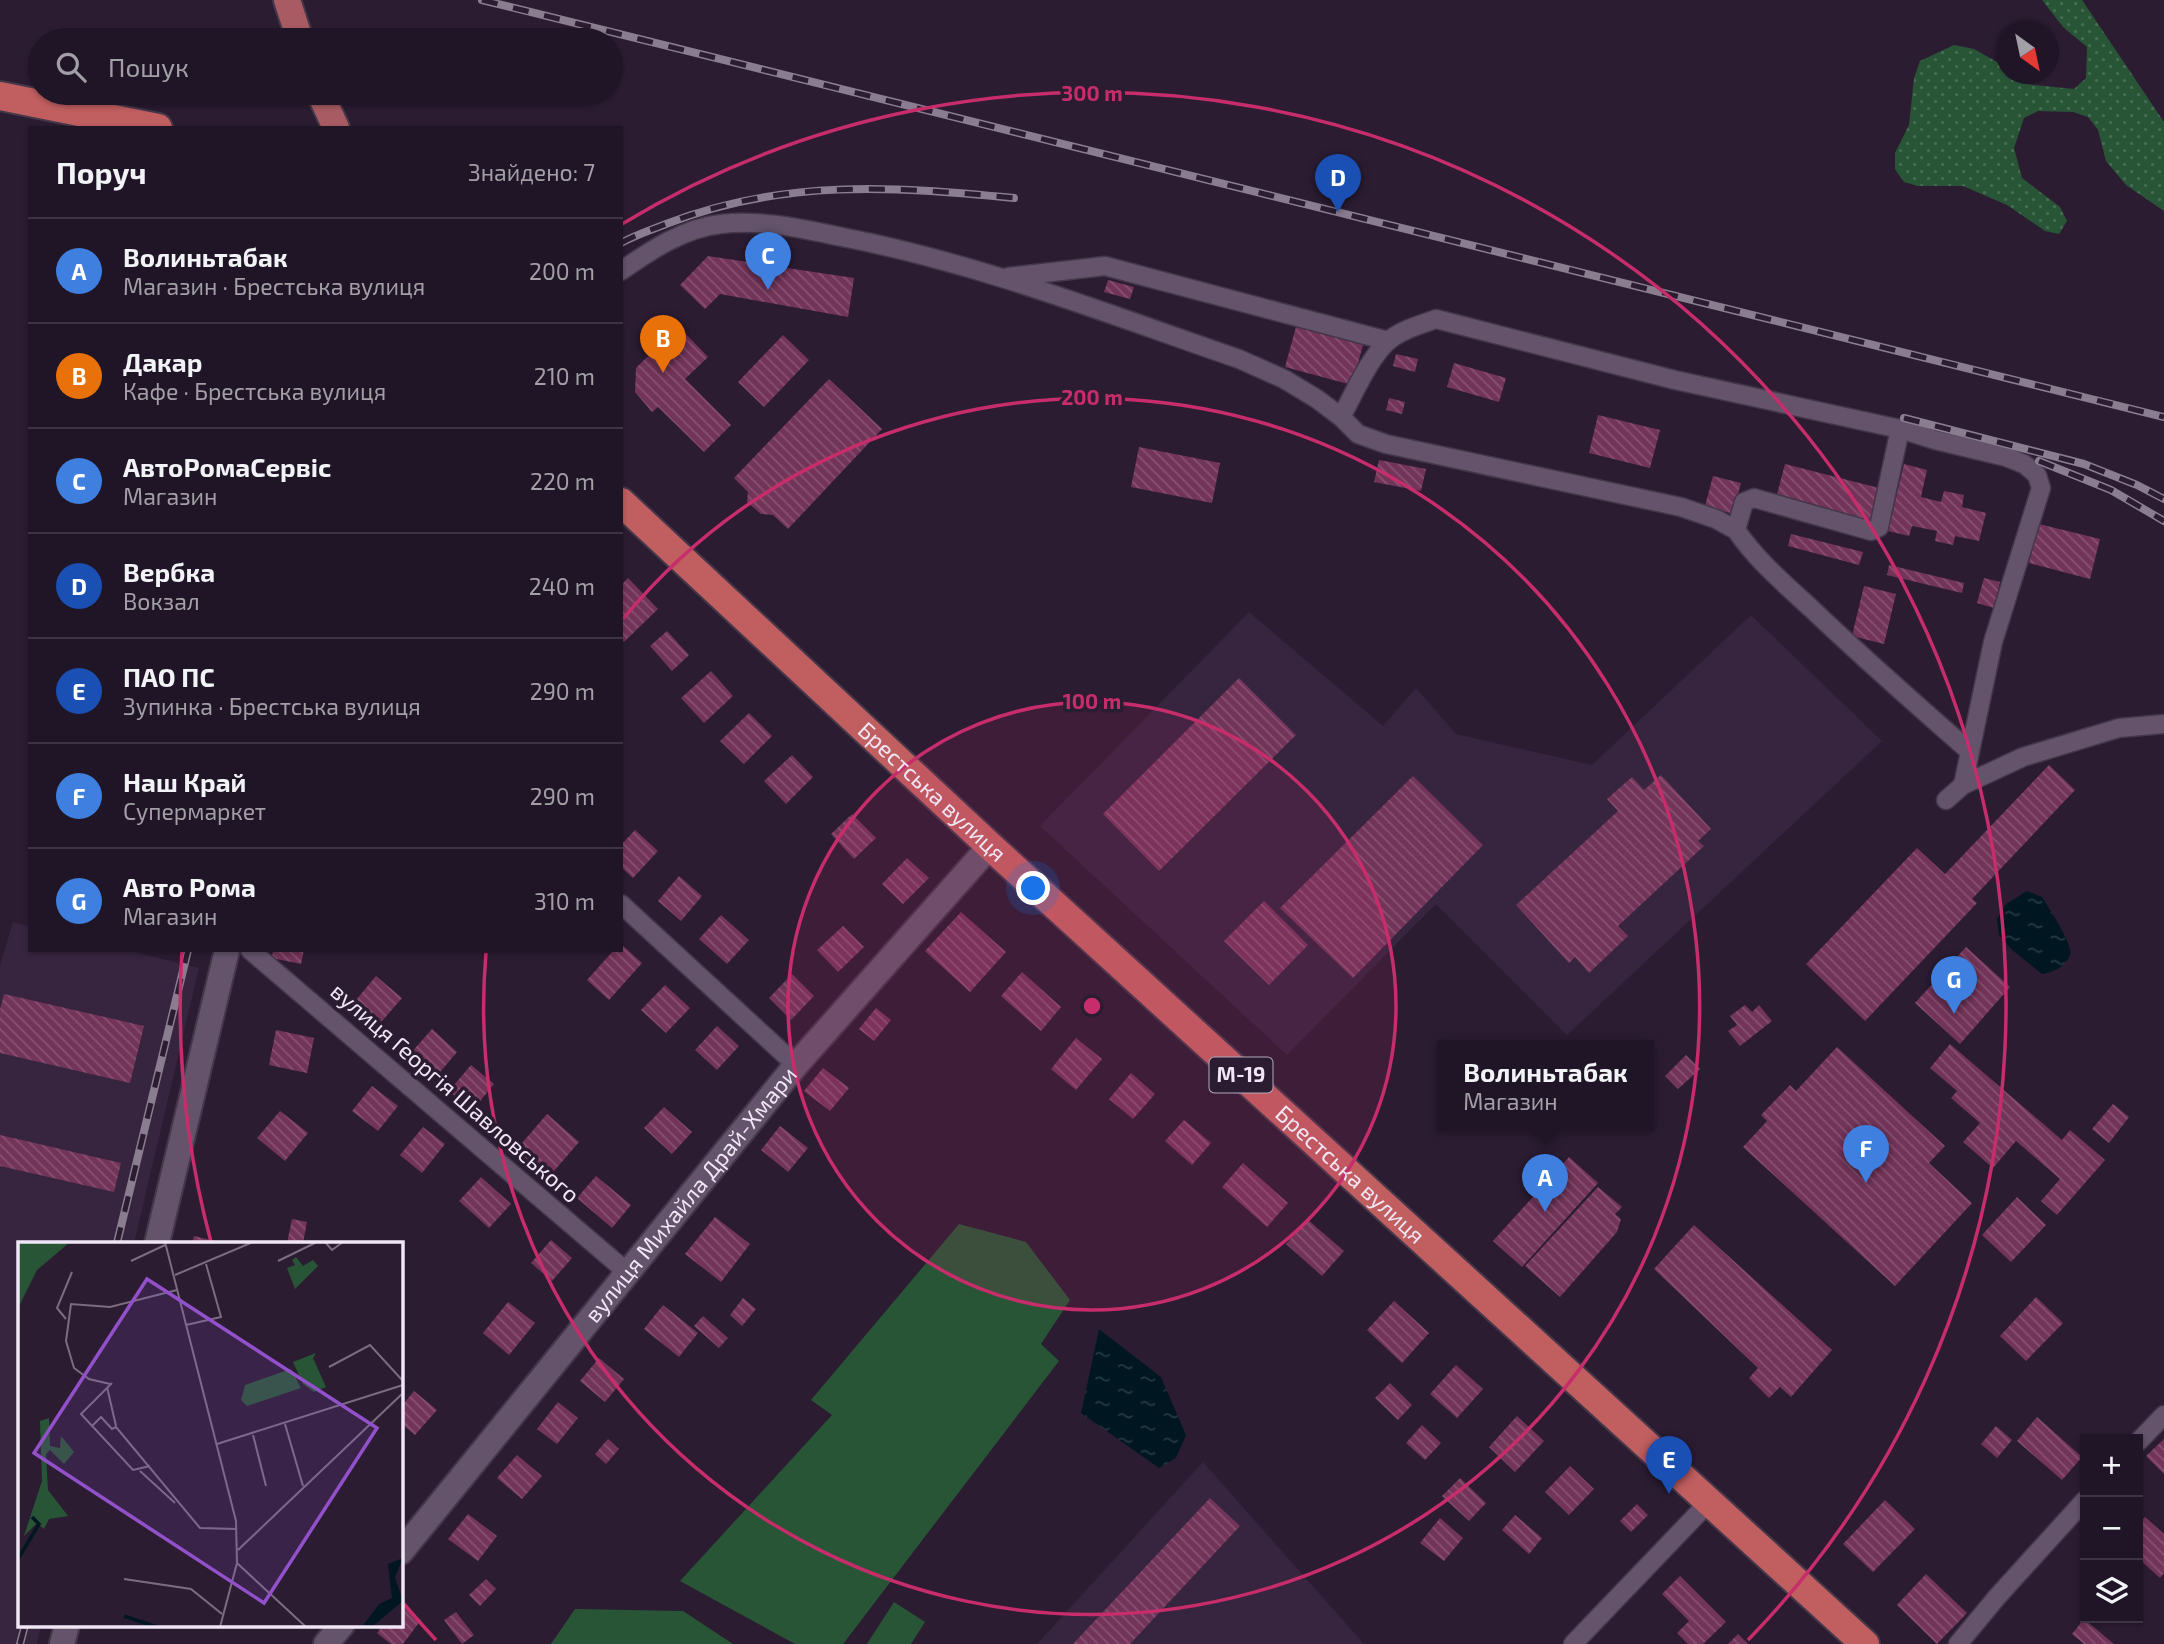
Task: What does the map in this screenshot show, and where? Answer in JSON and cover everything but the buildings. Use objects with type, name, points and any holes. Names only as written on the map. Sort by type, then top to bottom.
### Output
[{"type":"highway","points":[[0,96],[28,102]]},
{"type":"highway","points":[[44,105],[148,126]]},
{"type":"highway","name":"Брестська вулиця","points":[[623,504],[990,846],[1865,1644]]},
{"type":"main road","points":[[288,0],[296,28]]},
{"type":"main road","points":[[326,105],[336,126]]},
{"type":"main road","name":"вулиця Михайла Драй-Хмари","points":[[402,1551],[796,1065],[990,846]]},
{"type":"main road","points":[[157,1242],[227,952]]},
{"type":"main road","points":[[62,1644],[66,1626]]},
{"type":"main road","points":[[326,1644],[341,1626]]},
{"type":"street","points":[[623,270],[692,229],[743,222],[806,230],[938,257],[1239,359],[1284,379],[1317,399],[1341,417],[1357,434],[1386,444],[1681,507],[1716,519],[1735,530],[1745,544],[1867,662],[1969,751]]},
{"type":"street","points":[[1001,278],[1105,266],[1388,341]]},
{"type":"street","points":[[1341,417],[1371,363],[1388,341],[1409,329],[1436,319],[1675,380],[1900,429],[2024,464],[2037,475],[2041,488],[1993,642],[1963,785]]},
{"type":"street","points":[[1735,530],[1744,502],[1754,498],[1871,531],[1879,527],[1900,429]]},
{"type":"street","points":[[1946,800],[1963,785],[2023,757],[2119,728],[2164,724]]},
{"type":"street","points":[[623,906],[796,1065]]},
{"type":"street","name":"вулиця Георгія Шавловського","points":[[252,952],[627,1272]]},
{"type":"street","points":[[2143,1437],[2164,1415]]},
{"type":"street","points":[[1573,1644],[1710,1501]]},
{"type":"street","points":[[1958,1644],[2080,1506]]},
{"type":"shaded area","points":[[1249,612],[1383,726],[1416,688],[1456,734],[1592,765],[1751,615],[1882,741],[1567,1035],[1436,904],[1287,1055],[1040,826]]},
{"type":"shaded area","points":[[13,922],[28,926],[28,952],[134,952],[199,968],[134,1242],[18,1242],[18,1626],[41,1626],[37,1644],[0,1644],[0,966]]},
{"type":"shaded area","points":[[1203,1462],[1364,1644],[1037,1644]]},
{"type":"green space","points":[[2042,0],[2082,0],[2164,122],[2164,211],[2126,185],[2106,161],[2098,130],[2088,117],[2073,112],[2038,111],[2024,118],[2014,148],[2022,178],[2060,207],[2067,221],[2059,234],[2045,231],[2007,205],[1963,186],[1918,186],[1904,182],[1895,169],[1895,153],[1909,125],[1914,78],[1920,61],[1954,45],[1974,49],[1996,62],[1996,84],[2074,89],[2086,78],[2087,47],[2058,21]]},
{"type":"green space","points":[[959,1224],[1026,1242],[1070,1300],[1041,1344],[1059,1361],[843,1644],[795,1644],[680,1581],[832,1415],[811,1400]]},
{"type":"green space","points":[[894,1602],[925,1622],[911,1644],[867,1644]]},
{"type":"green space","points":[[575,1609],[683,1611],[733,1644],[551,1644]]},
{"type":"water","points":[[2027,891],[2042,897],[2063,931],[2071,953],[2060,968],[2042,974],[2012,950],[1999,935],[1997,919],[2006,904]]},
{"type":"water","points":[[1099,1329],[1161,1377],[1186,1435],[1176,1458],[1159,1468],[1081,1413]]},
{"type":"railway","points":[[482,0],[595,28]]},
{"type":"railway","points":[[623,35],[2164,417]]},
{"type":"railway","points":[[623,242],[709,209],[795,193],[881,189],[1014,198]]},
{"type":"railway","points":[[1904,418],[2084,464],[2164,499]]},
{"type":"railway","points":[[2039,461],[2111,490],[2164,521]]},
{"type":"railway","points":[[117,1242],[188,952]]},
{"type":"railway","points":[[20,1644],[25,1626]]},
{"type":"place","name":"Вербка","points":[[1338,212]]},
{"type":"place","name":"АвтоРомаСервіс","points":[[768,290]]},
{"type":"place","name":"Дакар","points":[[663,373]]},
{"type":"place","name":"Авто Рома","points":[[1954,1014]]},
{"type":"place","name":"Наш Край","points":[[1866,1183]]},
{"type":"place","name":"Волиньтабак","points":[[1545,1212]]},
{"type":"place","name":"ПАО ПС","points":[[1669,1494]]}]
